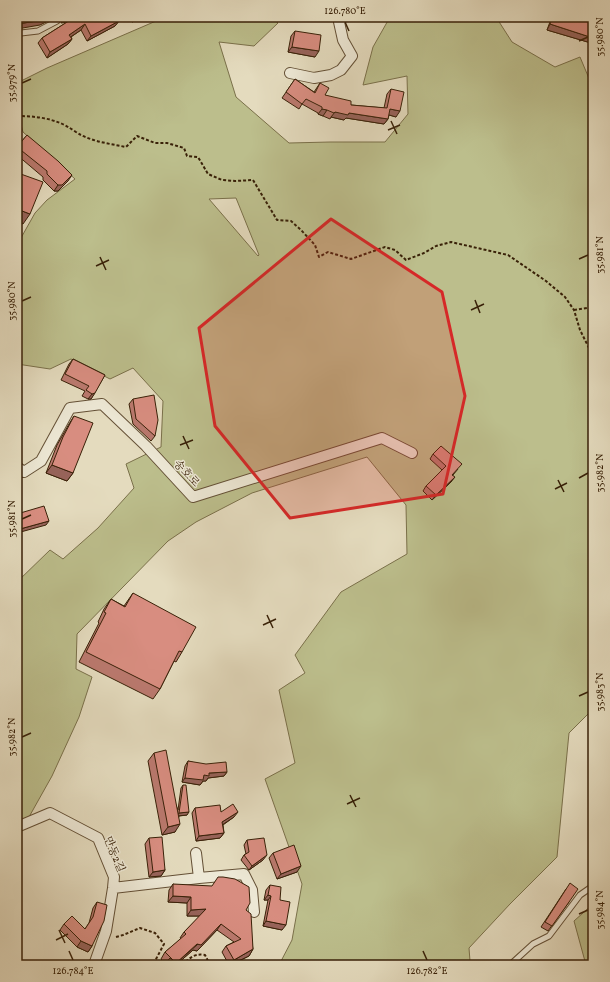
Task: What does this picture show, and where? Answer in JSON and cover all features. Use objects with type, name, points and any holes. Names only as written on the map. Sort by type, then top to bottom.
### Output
[{"type":"street","points":[[290,73],[314,78],[331,75],[341,70],[352,56],[343,40],[339,22],[343,17]]},
{"type":"street","name":"송호로","points":[[17,467],[24,472],[41,461],[70,408],[102,404],[146,446],[193,497],[382,438],[412,452]]},
{"type":"street","name":"만동2길","points":[[17,827],[50,813],[98,838],[114,877],[106,931],[94,965]]},
{"type":"street","points":[[196,854],[200,878]]},
{"type":"street","points":[[113,888],[244,874],[252,890],[254,912]]},
{"type":"lane","points":[[21,33],[38,31],[57,21],[60,17]]},
{"type":"lane","points":[[510,965],[533,944],[549,936],[580,895],[593,886]]},
{"type":"path","points":[[17,116],[31,116],[48,120],[67,126],[81,135],[106,143],[126,146],[137,136],[155,143],[167,143],[184,148],[187,156],[198,157],[208,174],[222,180],[254,180],[277,220],[291,222],[301,230],[315,245],[319,256],[328,252],[351,259],[385,247],[395,250],[406,260],[424,253],[436,246],[451,242],[508,255],[546,281],[565,297],[574,310],[580,330],[593,356]]},
{"type":"path","points":[[574,310],[593,307]]},
{"type":"path","points":[[106,931],[116,937],[140,928],[154,933],[164,944],[155,961],[162,965]]},
{"type":"path","points":[[182,965],[199,954],[205,955],[210,965]]},
{"type":"highlighted area","points":[[331,219],[442,292],[465,396],[443,494],[290,518],[215,426],[199,328]]},
{"type":"green space","points":[[154,17],[271,17],[278,23],[254,46],[219,42],[236,97],[289,143],[385,142],[408,114],[407,76],[363,85],[373,47],[390,17],[496,17],[512,42],[555,67],[580,57],[593,88],[593,709],[569,733],[557,857],[469,948],[469,965],[279,965],[292,940],[302,884],[265,779],[295,763],[279,690],[305,673],[295,655],[341,592],[407,554],[406,505],[367,457],[252,493],[196,522],[168,541],[77,634],[76,669],[92,677],[79,717],[52,776],[17,837],[17,582],[50,550],[63,559],[98,528],[134,488],[126,464],[161,447],[163,401],[133,368],[110,379],[71,359],[50,369],[17,364],[17,245],[35,213],[47,200],[75,179],[23,132],[17,111],[17,83],[47,68],[156,21]],"holes":[[[236,198],[259,255],[258,256],[209,199]]]},
{"type":"green space","points":[[593,904],[593,965],[586,965],[574,921]]},
{"type":"building","points":[[17,17],[37,17],[45,19],[43,17],[50,17],[44,20],[17,24]]},
{"type":"building","points":[[64,17],[68,17],[70,19],[63,20]]},
{"type":"building","points":[[75,17],[117,17],[119,21],[91,36],[85,24],[69,35],[72,39],[50,52],[42,38]]},
{"type":"building","points":[[553,17],[562,17],[572,21],[573,17],[590,17],[589,20],[593,20],[593,38],[550,24]]},
{"type":"building","points":[[295,31],[321,35],[319,51],[292,47]]},
{"type":"building","points":[[295,79],[315,93],[320,83],[329,88],[325,95],[351,101],[351,105],[387,108],[391,89],[404,92],[400,111],[390,109],[388,119],[349,113],[348,115],[322,109],[322,107],[306,99],[302,104],[286,92]]},
{"type":"building","points":[[27,135],[72,175],[62,185],[58,185],[47,174],[47,171],[17,147]]},
{"type":"building","points":[[18,173],[43,182],[30,214],[17,209]]},
{"type":"building","points":[[73,359],[105,375],[95,393],[92,394],[86,390],[89,386],[65,374]]},
{"type":"building","points":[[154,395],[158,420],[155,436],[136,419],[133,399]]},
{"type":"building","points":[[74,416],[93,423],[73,473],[52,465],[63,437]]},
{"type":"building","points":[[441,446],[462,464],[452,475],[455,477],[436,495],[426,486],[446,466],[433,454]]},
{"type":"building","points":[[44,506],[49,521],[20,529],[17,532],[17,514]]},
{"type":"building","points":[[133,593],[196,627],[182,652],[179,651],[160,689],[86,652],[106,613],[104,612],[111,599],[125,607]]},
{"type":"building","points":[[166,750],[180,824],[168,827],[154,753]]},
{"type":"building","points":[[188,761],[206,764],[226,762],[227,772],[209,773],[209,776],[204,775],[203,780],[185,778]]},
{"type":"building","points":[[183,785],[186,785],[189,812],[179,813]]},
{"type":"building","points":[[233,804],[238,812],[222,822],[224,833],[199,836],[195,808],[220,805],[221,812]]},
{"type":"building","points":[[162,837],[165,870],[153,872],[149,838]]},
{"type":"building","points":[[264,838],[267,855],[252,866],[244,855],[249,852],[247,840]]},
{"type":"building","points":[[294,845],[301,866],[281,874],[273,853]]},
{"type":"building","points":[[218,877],[235,879],[249,887],[250,903],[246,910],[251,914],[253,949],[234,960],[226,946],[241,939],[221,924],[201,945],[197,944],[175,964],[165,952],[186,934],[184,932],[206,909],[191,910],[191,897],[173,896],[173,884],[212,886]]},
{"type":"building","points":[[570,883],[578,889],[552,926],[545,922]]},
{"type":"building","points":[[270,885],[281,887],[280,900],[290,902],[286,925],[266,921],[271,896],[268,895]]},
{"type":"building","points":[[97,902],[107,905],[104,921],[92,946],[81,941],[64,924],[72,916],[85,929],[93,917]]},
{"type":"building","points":[[170,958],[173,960],[170,965],[164,965]]}]
